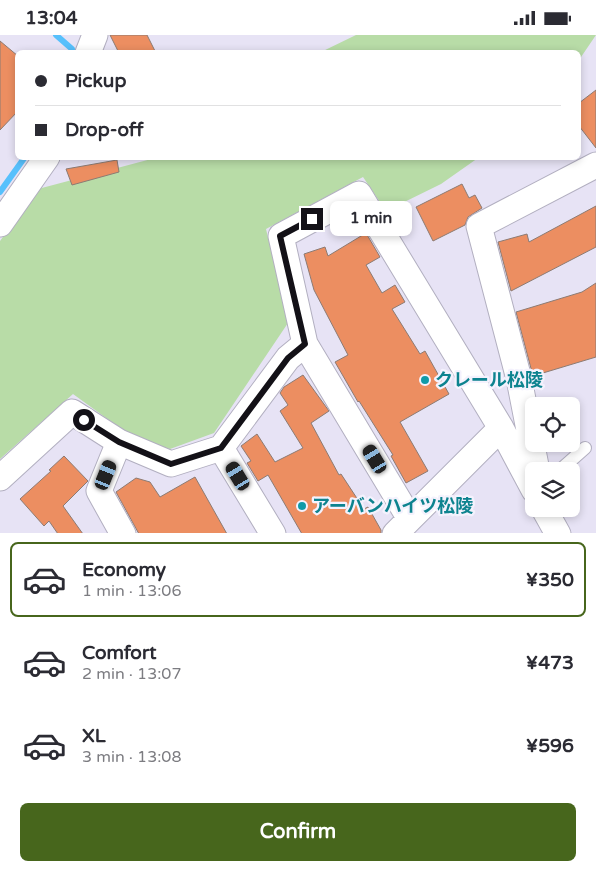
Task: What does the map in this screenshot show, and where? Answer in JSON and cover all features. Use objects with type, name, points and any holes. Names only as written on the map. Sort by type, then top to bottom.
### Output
[{"type":"street","points":[[89,50],[95,35]]},
{"type":"street","points":[[0,224],[45,160]]},
{"type":"street","points":[[535,462],[519,379],[479,226],[596,165]]},
{"type":"street","points":[[501,428],[402,526],[305,344],[280,236],[359,194],[501,428],[525,472]]},
{"type":"street","points":[[0,478],[72,412],[119,442],[171,464],[221,448],[288,358],[305,344]]},
{"type":"street","points":[[119,442],[99,491],[123,533]]},
{"type":"street","points":[[221,448],[273,533]]},
{"type":"lane","points":[[570,462],[586,448]]},
{"type":"green space","points":[[356,35],[596,35],[581,57],[581,50],[325,50]]},
{"type":"green space","points":[[147,160],[475,160],[441,184],[386,211],[363,177],[266,229],[288,323],[214,433],[170,449],[135,439],[73,394],[0,459],[0,241],[38,189]]},
{"type":"building","points":[[110,35],[147,35],[154,50],[118,50]]},
{"type":"building","points":[[0,41],[15,54],[15,114],[0,130]]},
{"type":"building","points":[[596,90],[596,148],[581,129],[581,101]]},
{"type":"building","points":[[117,160],[119,172],[72,185],[66,169]]},
{"type":"building","points":[[462,184],[469,198],[475,195],[482,208],[468,217],[465,225],[433,241],[416,207]]},
{"type":"building","points":[[596,206],[596,247],[511,291],[498,242],[527,234],[529,242]]},
{"type":"building","points":[[366,233],[380,257],[366,265],[382,293],[395,285],[405,302],[392,309],[420,354],[425,351],[449,394],[400,422],[428,471],[406,483],[391,456],[393,455],[358,402],[335,362],[348,355],[314,290],[304,254],[325,247],[328,256]]},
{"type":"building","points":[[596,283],[596,357],[533,376],[516,312],[582,292]]},
{"type":"building","points":[[303,375],[329,411],[311,423],[339,475],[341,474],[364,509],[368,507],[381,533],[301,533],[268,475],[258,481],[247,463],[251,461],[241,446],[257,434],[275,462],[303,448],[280,411],[288,405],[280,393],[284,387]]},
{"type":"building","points":[[64,456],[88,481],[63,506],[82,533],[57,533],[49,521],[44,526],[20,499],[51,471],[49,470]]},
{"type":"building","points":[[195,477],[226,533],[138,533],[116,492],[136,478],[150,482],[160,497]]},
{"type":"waterway","points":[[56,35],[72,50]]},
{"type":"waterway","points":[[0,192],[23,160]]},
{"type":"place","name":"クレール松陵","points":[[425,380]]},
{"type":"place","name":"アーバンハイツ松陵","points":[[302,506]]},
{"type":"route","points":[[84,420],[119,442],[171,464],[221,448],[288,358],[305,344],[280,236],[312,219]]}]
